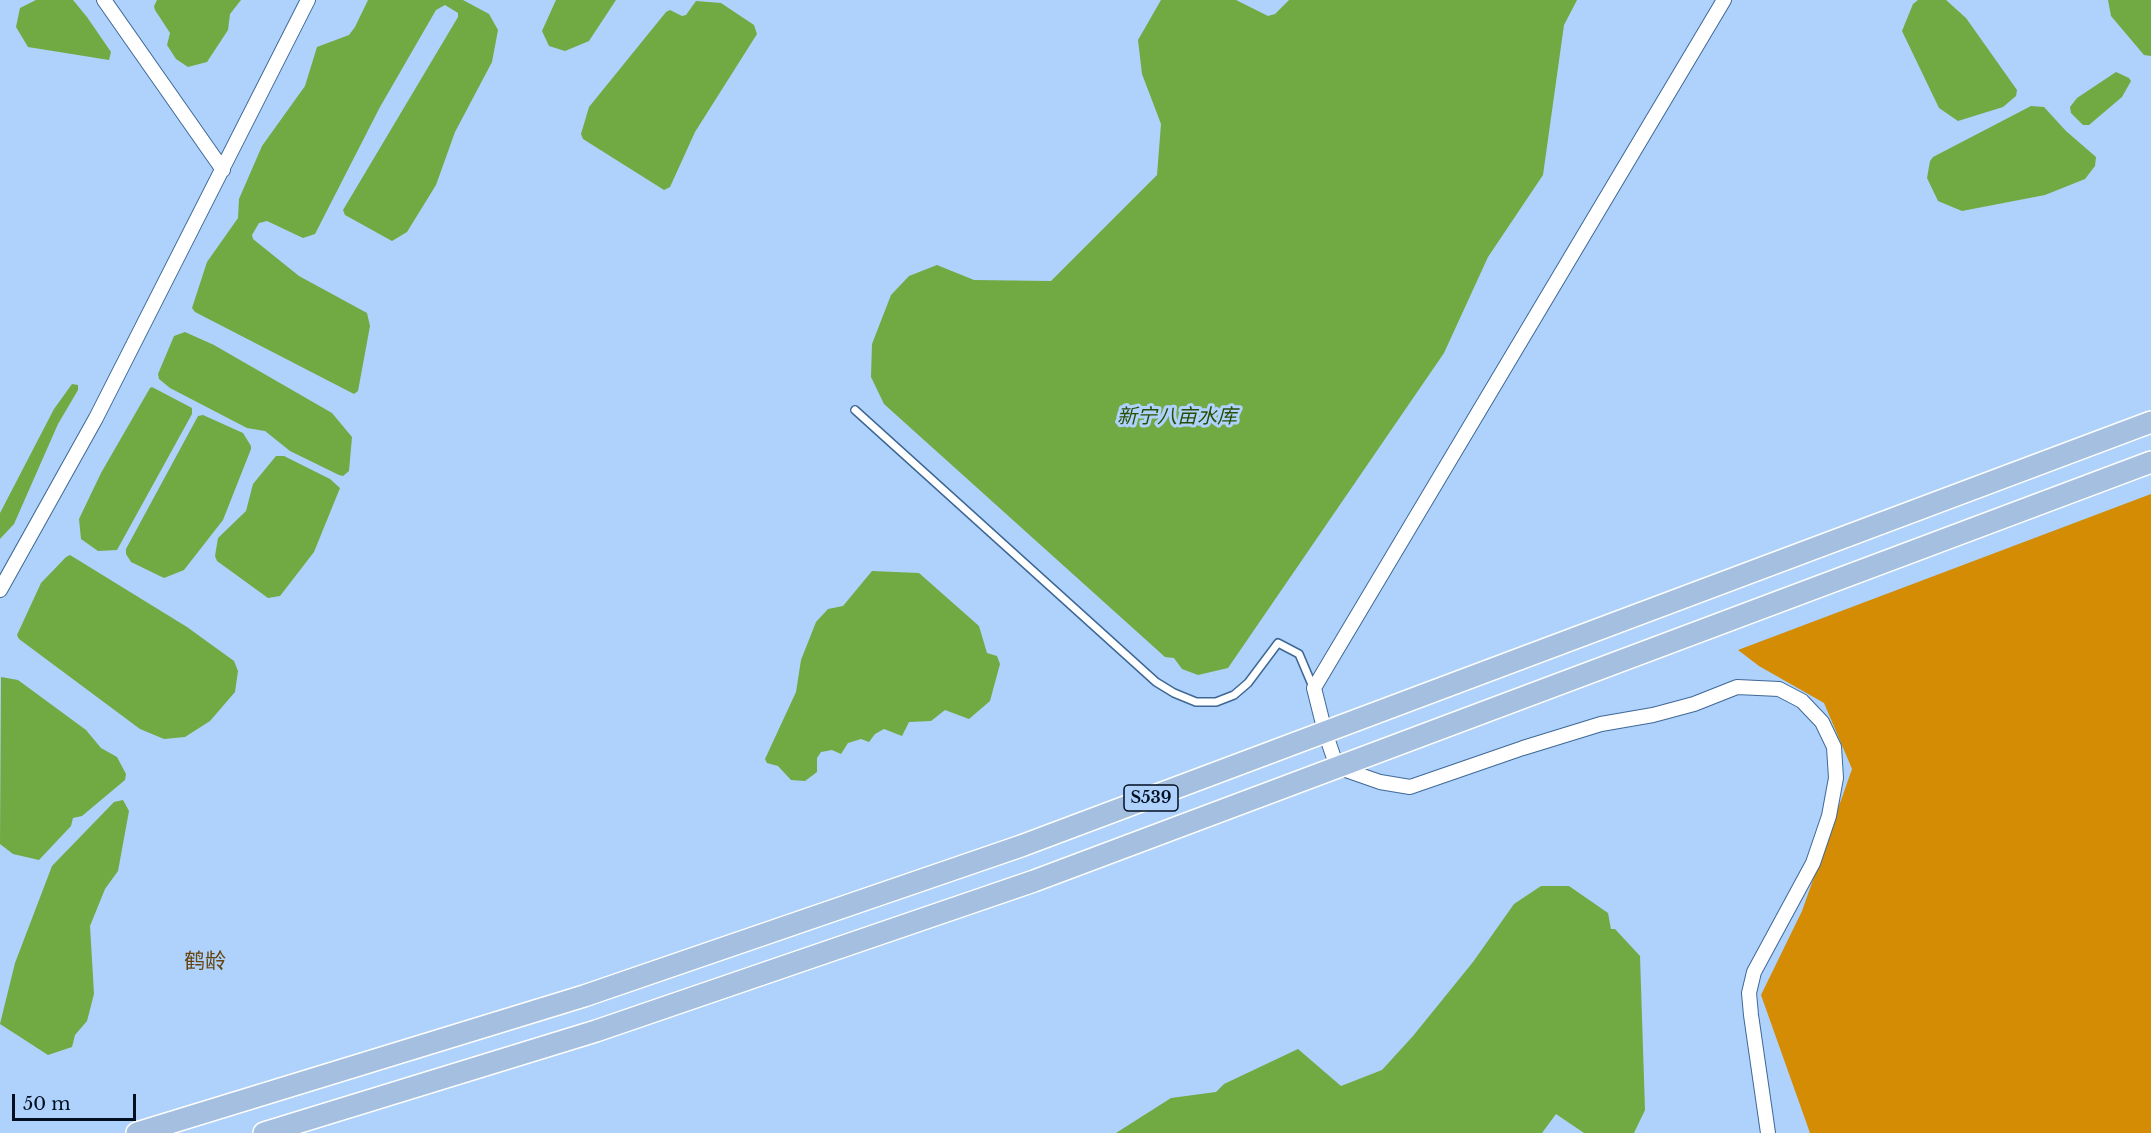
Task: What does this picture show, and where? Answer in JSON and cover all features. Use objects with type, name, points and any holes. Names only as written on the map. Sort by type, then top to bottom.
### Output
[{"type":"main road","name":"S539","points":[[137,1133],[584,996],[1022,846],[2151,422]]},
{"type":"main road","name":"S539","points":[[264,1133],[607,1028],[1034,881],[2151,462]]},
{"type":"street","points":[[104,0],[223,170]]},
{"type":"street","points":[[0,590],[96,418],[308,0]]},
{"type":"street","points":[[1724,0],[1314,688],[1337,767],[1380,782],[1410,787],[1601,724],[1653,715],[1694,704],[1737,687],[1779,689],[1802,701],[1822,722],[1834,747],[1836,778],[1829,816],[1813,863],[1754,972],[1749,993],[1768,1133]]},
{"type":"lane","points":[[855,410],[1156,682],[1174,693],[1196,702],[1216,702],[1234,695],[1248,683],[1278,643],[1299,654],[1314,688]]},
{"type":"shaded area","points":[[2151,494],[2151,1133],[1810,1133],[1761,995],[1802,911],[1852,769],[1824,703],[1759,666],[1738,650]]},
{"type":"water","points":[[36,0],[73,0],[111,52],[109,60],[28,47],[16,27],[20,8]]},
{"type":"water","points":[[157,0],[241,0],[230,14],[228,30],[207,62],[188,67],[176,59],[167,45],[170,33],[155,10]]},
{"type":"water","points":[[368,0],[463,0],[489,14],[498,30],[492,62],[455,132],[436,185],[407,232],[392,241],[345,215],[343,210],[458,17],[458,13],[445,5],[436,10],[380,107],[315,234],[303,238],[267,221],[259,223],[252,235],[253,239],[299,276],[367,313],[370,326],[358,391],[354,394],[195,312],[192,308],[207,262],[238,218],[239,199],[262,146],[305,86],[317,47],[349,35]]},
{"type":"water","points":[[556,0],[616,0],[589,41],[565,51],[549,46],[542,31]]},
{"type":"water","name":"新宁八亩水库","points":[[1161,0],[1236,0],[1268,16],[1275,14],[1289,0],[1577,0],[1564,25],[1543,175],[1488,257],[1444,353],[1228,668],[1198,675],[1182,669],[1174,658],[1165,657],[884,404],[871,377],[872,344],[891,295],[909,276],[937,265],[974,280],[1051,281],[1157,175],[1161,124],[1142,74],[1138,40]]},
{"type":"water","points":[[1918,0],[1946,0],[1966,18],[2017,90],[2016,96],[2003,107],[1958,121],[1939,108],[1902,31],[1913,4]]},
{"type":"water","points":[[2108,0],[2151,0],[2151,56],[2144,55],[2111,16]]},
{"type":"water","points":[[696,1],[721,3],[754,25],[757,34],[695,132],[670,187],[664,190],[583,139],[581,134],[589,107],[666,12],[670,10],[682,16],[686,15]]},
{"type":"water","points":[[2116,72],[2131,81],[2122,97],[2089,125],[2083,125],[2071,113],[2070,107],[2077,98]]},
{"type":"water","points":[[2031,106],[2044,107],[2066,131],[2096,157],[2095,166],[2085,179],[2045,195],[1962,211],[1938,201],[1927,178],[1933,157]]},
{"type":"water","points":[[185,332],[214,345],[332,413],[352,437],[349,471],[343,476],[339,475],[290,451],[265,431],[247,428],[170,388],[159,379],[158,374],[174,336]]},
{"type":"water","points":[[72,384],[78,385],[78,390],[58,424],[14,524],[0,539],[0,513],[54,409]]},
{"type":"water","points":[[152,387],[192,408],[192,414],[117,550],[98,551],[81,539],[79,519],[101,473]]},
{"type":"water","points":[[203,415],[243,433],[251,449],[223,520],[184,570],[164,578],[131,562],[126,549],[198,416]]},
{"type":"water","points":[[276,456],[284,456],[330,479],[340,488],[314,552],[280,596],[268,598],[217,561],[215,556],[218,538],[246,511],[253,484]]},
{"type":"water","points":[[70,555],[187,627],[234,661],[238,671],[235,692],[210,721],[185,737],[164,739],[140,729],[19,639],[17,635],[41,583]]},
{"type":"water","points":[[872,571],[919,573],[979,626],[987,653],[997,656],[1000,664],[990,701],[969,719],[945,710],[931,721],[909,722],[902,736],[884,729],[875,734],[869,742],[861,739],[848,743],[841,754],[832,750],[821,752],[817,758],[817,772],[805,781],[791,780],[778,766],[767,763],[765,759],[796,692],[801,660],[816,622],[828,609],[843,606]]},
{"type":"water","points":[[1,677],[18,680],[86,730],[101,748],[117,757],[126,774],[125,780],[82,816],[73,818],[71,826],[39,860],[13,854],[0,844]]},
{"type":"water","points":[[123,800],[129,811],[118,871],[105,889],[90,926],[94,994],[87,1021],[75,1035],[72,1047],[48,1055],[0,1024],[15,963],[52,866],[114,802]]},
{"type":"water","points":[[1541,886],[1569,886],[1608,913],[1611,929],[1615,929],[1640,956],[1645,1110],[1634,1133],[1584,1133],[1556,1114],[1542,1133],[1116,1133],[1171,1098],[1216,1092],[1224,1084],[1298,1049],[1341,1086],[1382,1070],[1473,962],[1514,904]]},
{"type":"district","name":"鹤龄","points":[[205,962]]}]
